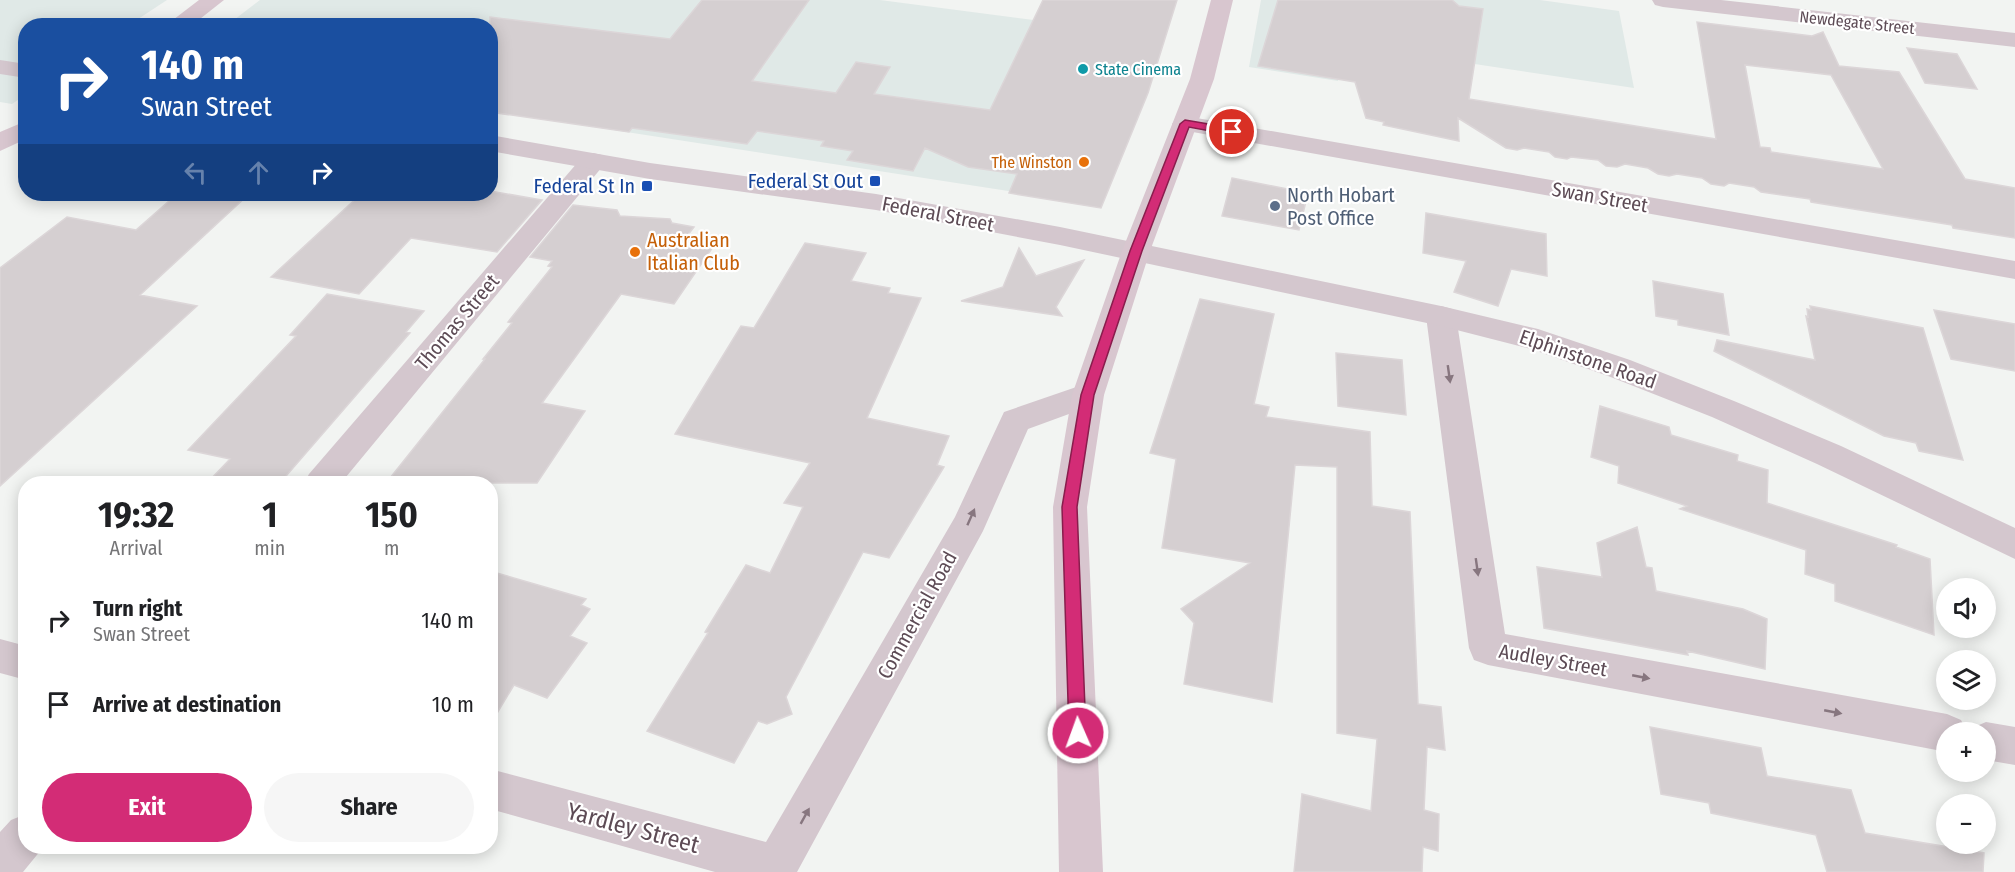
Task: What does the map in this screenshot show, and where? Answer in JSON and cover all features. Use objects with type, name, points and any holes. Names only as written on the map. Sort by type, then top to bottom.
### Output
[{"type":"main road","points":[[187,18],[213,0]]},
{"type":"main road","points":[[1081,872],[1070,507],[1088,395],[1136,251],[1202,79],[1222,0]]},
{"type":"main road","points":[[0,143],[18,133]]},
{"type":"street","name":"Newdegate Street","points":[[1663,0],[2015,40]]},
{"type":"street","points":[[0,67],[18,70]]},
{"type":"street","name":"Swan Street","points":[[1185,124],[2015,270]]},
{"type":"street","name":"Federal Street","points":[[498,144],[593,161],[876,202],[1136,251]]},
{"type":"street","name":"Thomas Street","points":[[327,476],[593,161]]},
{"type":"street","name":"Elphinstone Road","points":[[1136,251],[1441,316],[1538,340],[1713,404],[1829,455],[2015,544]]},
{"type":"street","name":"Audley Street","points":[[1441,316],[1488,648],[1936,731]]},
{"type":"street","name":"Commercial Road","points":[[774,869],[970,521],[982,490],[1016,420],[1088,395]]},
{"type":"street","points":[[0,656],[18,661]]},
{"type":"street","points":[[1996,743],[2015,746]]},
{"type":"street","name":"Yardley Street","points":[[498,791],[774,869]]},
{"type":"street","points":[[0,866],[18,845]]},
{"type":"shaded area","points":[[0,0],[167,0],[140,18],[18,18],[18,100],[12,104],[0,102]]},
{"type":"shaded area","points":[[260,0],[880,0],[1057,23],[1098,205],[498,112],[498,18],[236,18]]},
{"type":"shaded area","points":[[1261,0],[1540,0],[1619,11],[1634,88],[1342,44],[1338,81],[1249,67]]},
{"type":"building","points":[[702,0],[809,0],[752,81],[836,93],[856,62],[890,67],[874,94],[990,110],[1043,0],[1177,0],[1148,93],[1101,208],[1009,193],[1017,174],[968,167],[925,148],[913,171],[847,160],[853,151],[821,146],[824,141],[757,131],[747,144],[632,128],[629,132],[498,113],[498,18],[490,17],[670,39]]},
{"type":"building","points":[[1278,0],[1452,0],[1459,6],[1483,9],[1469,99],[1716,139],[1697,22],[1812,36],[1823,32],[1839,66],[1899,72],[1965,179],[2015,188],[2015,238],[1953,228],[1952,225],[1811,202],[1810,199],[1761,192],[1754,187],[1729,183],[1724,186],[1711,184],[1702,178],[1658,174],[1648,168],[1625,164],[1617,167],[1606,166],[1598,160],[1571,157],[1567,159],[1555,157],[1549,152],[1506,148],[1458,118],[1459,141],[1383,125],[1384,122],[1366,118],[1355,82],[1258,66]],"holes":[[[1745,65],[1831,75],[1883,169],[1771,152],[1770,148],[1760,147]]]},
{"type":"building","points":[[1907,48],[1957,54],[1977,89],[1925,83]]},
{"type":"building","name":"North Hobart Post Office","points":[[1232,178],[1308,193],[1299,230],[1222,216]]},
{"type":"building","points":[[498,192],[542,200],[497,252],[411,238],[359,294],[271,277],[353,201],[498,201]]},
{"type":"building","points":[[169,201],[241,201],[140,295],[197,306],[0,486],[0,268],[67,217],[136,230]]},
{"type":"building","points":[[573,205],[617,210],[620,216],[670,219],[672,223],[694,227],[687,236],[717,241],[674,304],[621,294],[542,403],[585,411],[537,483],[498,483],[498,476],[392,476],[485,359],[483,359],[512,323],[508,322],[552,267],[548,266],[552,261],[530,257]]},
{"type":"building","points":[[1426,213],[1546,234],[1547,276],[1511,269],[1498,306],[1454,292],[1466,261],[1423,253]]},
{"type":"building","points":[[805,243],[866,253],[851,281],[890,288],[888,293],[921,298],[867,418],[949,436],[937,465],[944,467],[889,558],[863,552],[786,697],[792,714],[767,724],[758,721],[734,763],[647,731],[708,633],[705,632],[746,565],[770,573],[803,507],[784,503],[810,463],[675,434],[741,326],[754,328]]},
{"type":"building","points":[[1019,248],[1036,276],[1084,260],[1056,307],[1062,316],[961,301],[1003,287]]},
{"type":"building","points":[[1653,281],[1723,294],[1729,335],[1678,325],[1678,320],[1656,316]]},
{"type":"building","points":[[327,294],[424,311],[406,332],[410,333],[286,476],[214,476],[230,459],[188,450],[296,336],[290,335]]},
{"type":"building","points":[[1200,299],[1274,314],[1254,404],[1269,407],[1266,417],[1370,432],[1372,506],[1410,512],[1418,704],[1441,707],[1445,750],[1427,747],[1424,810],[1439,814],[1438,851],[1423,847],[1422,872],[1294,872],[1302,794],[1371,811],[1377,739],[1337,733],[1337,467],[1295,465],[1272,702],[1184,684],[1194,623],[1181,609],[1250,563],[1162,548],[1176,459],[1150,453]]},
{"type":"building","points":[[1810,306],[1923,328],[1963,460],[1919,451],[1916,443],[1884,436],[1714,351],[1717,340],[1815,360],[1806,316],[1808,317],[1807,309],[1811,310]]},
{"type":"building","points":[[1934,310],[2015,324],[2015,371],[1951,359]]},
{"type":"building","points":[[1336,353],[1402,360],[1406,415],[1338,406]]},
{"type":"building","points":[[1600,406],[1669,427],[1671,435],[1738,455],[1737,461],[1768,470],[1767,503],[1897,545],[1896,547],[1930,559],[1934,635],[1835,601],[1835,584],[1805,574],[1806,550],[1680,509],[1687,506],[1618,483],[1619,466],[1591,457]]},
{"type":"building","points":[[1637,527],[1646,567],[1652,568],[1656,591],[1743,609],[1767,619],[1765,669],[1687,651],[1688,655],[1544,628],[1537,567],[1602,577],[1597,543]]},
{"type":"building","points":[[498,573],[586,599],[581,605],[590,609],[570,636],[587,643],[547,698],[514,685],[498,712]]},
{"type":"building","points":[[1650,727],[1761,748],[1767,776],[1851,790],[1865,833],[1936,845],[1936,854],[1984,854],[1983,872],[1827,872],[1816,835],[1711,813],[1709,803],[1661,794]]},
{"type":"place","name":"State Cinema","points":[[1083,69]]},
{"type":"place","name":"The Winston","points":[[1084,162]]},
{"type":"place","name":"Federal St Out","points":[[875,181]]},
{"type":"place","name":"Federal St In","points":[[647,186]]},
{"type":"place","name":"North Hobart Post Office","points":[[1275,206]]},
{"type":"place","name":"Australian Italian Club","points":[[635,252]]},
{"type":"route","points":[[1078,733],[1070,507],[1088,395],[1136,251],[1185,124],[1232,132]]}]
